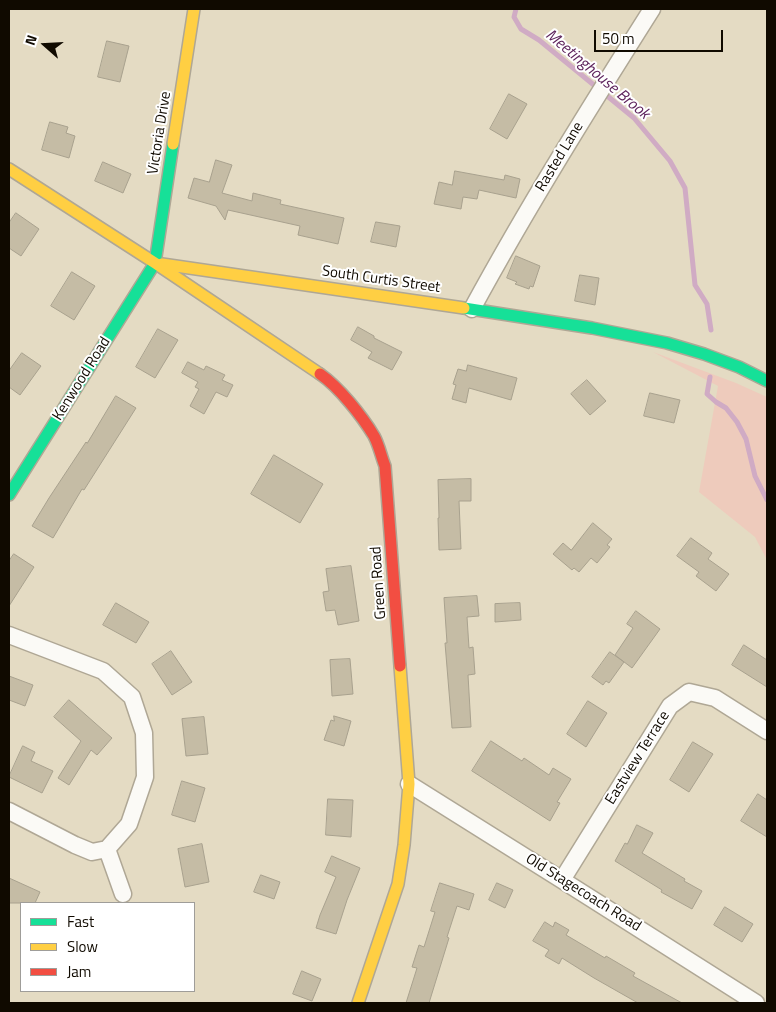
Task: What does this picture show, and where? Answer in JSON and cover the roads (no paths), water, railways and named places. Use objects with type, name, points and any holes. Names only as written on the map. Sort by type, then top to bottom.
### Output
[{"type":"street","name":"Victoria Drive","points":[[155,263],[194,9]]},
{"type":"street","name":"Rasted Lane","points":[[472,309],[491,273],[594,100],[652,9]]},
{"type":"street","name":"South Curtis Street","points":[[9,169],[155,263],[592,328],[666,343],[704,354],[767,380]]},
{"type":"street","name":"Kenwood Road","points":[[9,496],[155,263]]},
{"type":"street","name":"Green Road","points":[[155,263],[327,379],[356,409],[374,437],[385,466],[409,784],[404,845],[398,884],[358,1003]]},
{"type":"street","points":[[9,635],[103,671],[132,697],[144,733],[145,777],[129,824],[107,849],[92,852],[9,811]]},
{"type":"street","name":"Eastview Terrace","points":[[562,880],[670,706],[689,692],[715,698],[767,731]]},
{"type":"street","name":"Old Stagecoach Road","points":[[409,784],[562,880],[735,998],[756,1003]]},
{"type":"street","points":[[107,849],[123,894]]},
{"type":"waterway","name":"Meetinghouse Brook","points":[[516,9],[514,17],[521,29],[539,40],[634,118],[670,161],[685,188],[695,285],[707,304],[711,330]]},
{"type":"waterway","name":"Meetinghouse Brook","points":[[710,377],[707,394],[726,408],[737,422],[746,439],[755,476],[767,500]]}]
